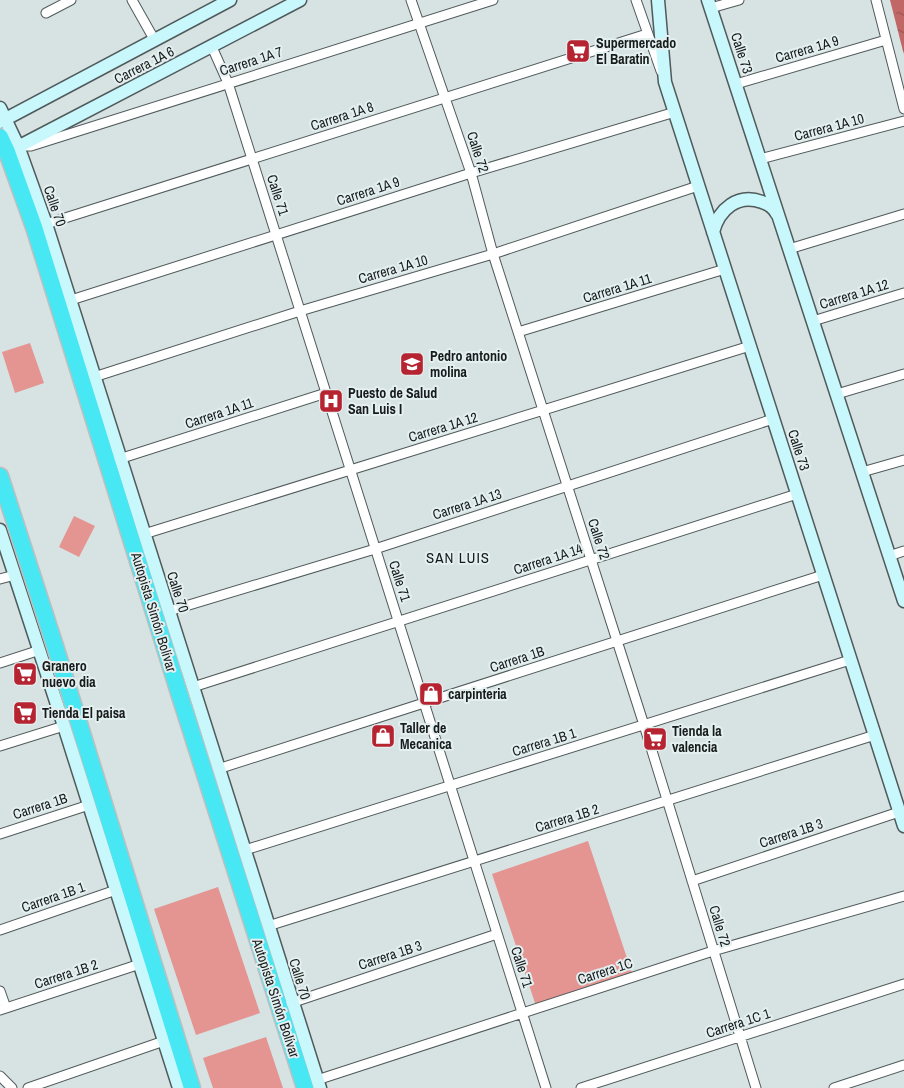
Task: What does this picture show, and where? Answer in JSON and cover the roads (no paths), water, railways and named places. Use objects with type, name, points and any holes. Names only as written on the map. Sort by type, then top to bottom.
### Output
[{"type":"highway","name":"Autopista Simón Bolívar","points":[[0,137],[8,152],[114,461],[179,693],[311,1085]]},
{"type":"highway","points":[[0,476],[3,494],[38,594],[192,1088]]},
{"type":"street","points":[[46,12],[71,0]]},
{"type":"street","points":[[132,0],[154,39]]},
{"type":"street","name":"Carrera 1A 6","points":[[2,117],[230,0]]},
{"type":"street","name":"Carrera 1A 6","points":[[8,152],[300,0]]},
{"type":"street","name":"Calle 72","points":[[411,0],[471,173],[492,254],[644,725],[756,1088]]},
{"type":"street","name":"Carrera 1A 7","points":[[8,152],[493,0]]},
{"type":"street","name":"Calle 73","points":[[636,0],[675,112],[904,826]]},
{"type":"street","name":"Calle 73","points":[[658,0],[665,82]]},
{"type":"street","points":[[710,4],[739,0]]},
{"type":"street","points":[[876,0],[904,109]]},
{"type":"street","name":"Calle 73","points":[[710,4],[904,601]]},
{"type":"street","name":"Carrera 1A 8","points":[[46,224],[647,34]]},
{"type":"street","name":"Carrera 1A 9","points":[[736,84],[886,40]]},
{"type":"street","name":"Calle 71","points":[[212,47],[228,83],[546,1088]]},
{"type":"street","name":"Carrera 1A 9","points":[[71,300],[471,173],[675,112]]},
{"type":"street","name":"Calle 70","points":[[2,117],[8,152],[46,224],[71,300],[94,377],[114,461],[144,534],[194,687],[291,1003],[311,1085]]},
{"type":"street","name":"Carrera 1A 10","points":[[760,159],[904,121]]},
{"type":"street","name":"Carrera 1A 10","points":[[94,377],[300,310],[492,254],[698,186]]},
{"type":"street","points":[[713,232],[721,213],[728,206],[747,199],[767,204],[775,210],[780,218]]},
{"type":"street","points":[[789,249],[904,214]]},
{"type":"street","name":"Carrera 1A 11","points":[[518,332],[725,269]]},
{"type":"street","name":"Carrera 1A 12","points":[[813,321],[904,294]]},
{"type":"street","name":"Carrera 1A 12","points":[[144,534],[750,346]]},
{"type":"street","points":[[837,394],[904,374]]},
{"type":"street","name":"Carrera 1A 11","points":[[114,461],[326,393]]},
{"type":"street","name":"Carrera 1A 13","points":[[169,611],[375,548],[773,419]]},
{"type":"street","points":[[862,472],[904,460]]},
{"type":"street","name":"Carrera 1A 14","points":[[194,687],[797,494]]},
{"type":"street","points":[[0,530],[40,650],[178,1088]]},
{"type":"street","points":[[889,556],[904,551]]},
{"type":"street","points":[[0,579],[15,575]]},
{"type":"street","name":"Carrera 1B","points":[[218,769],[823,575]]},
{"type":"street","points":[[0,663],[40,650]]},
{"type":"street","name":"Carrera 1B 1","points":[[245,850],[850,660]]},
{"type":"street","points":[[0,746],[64,726]]},
{"type":"street","name":"Carrera 1B 2","points":[[268,926],[875,735]]},
{"type":"street","name":"Carrera 1B","points":[[0,834],[89,805]]},
{"type":"street","name":"Carrera 1B 3","points":[[692,881],[899,812]]},
{"type":"street","name":"Carrera 1B 1","points":[[0,930],[116,890]]},
{"type":"street","name":"Carrera 1C","points":[[311,1085],[522,1012],[713,951],[904,896]]},
{"type":"street","name":"Carrera 1B 3","points":[[291,1003],[497,934]]},
{"type":"street","name":"Carrera 1B 2","points":[[3,1009],[140,964]]},
{"type":"street","name":"Carrera 1C 1","points":[[581,1088],[904,984]]},
{"type":"street","points":[[0,991],[3,1009]]},
{"type":"street","points":[[28,1088],[164,1041]]},
{"type":"street","points":[[834,1088],[904,1065]]},
{"type":"street","points":[[0,1076],[12,1088]]},
{"type":"water","points":[[890,0],[904,0],[904,54],[903,51]]},
{"type":"place","name":"Supermercado El Baratin","points":[[578,51]]},
{"type":"place","name":"Pedro antonio molina","points":[[412,364]]},
{"type":"place","name":"Puesto de Salud San Luis I","points":[[331,401]]},
{"type":"place","name":"Granero nuevo dia","points":[[25,674]]},
{"type":"place","name":"carpinteria","points":[[431,694]]},
{"type":"place","name":"Tienda El paisa","points":[[25,713]]},
{"type":"place","name":"Taller de Mecanica","points":[[383,736]]},
{"type":"place","name":"Tienda la valencia","points":[[655,739]]},
{"type":"district","name":"SAN LUIS","points":[[458,558]]}]
